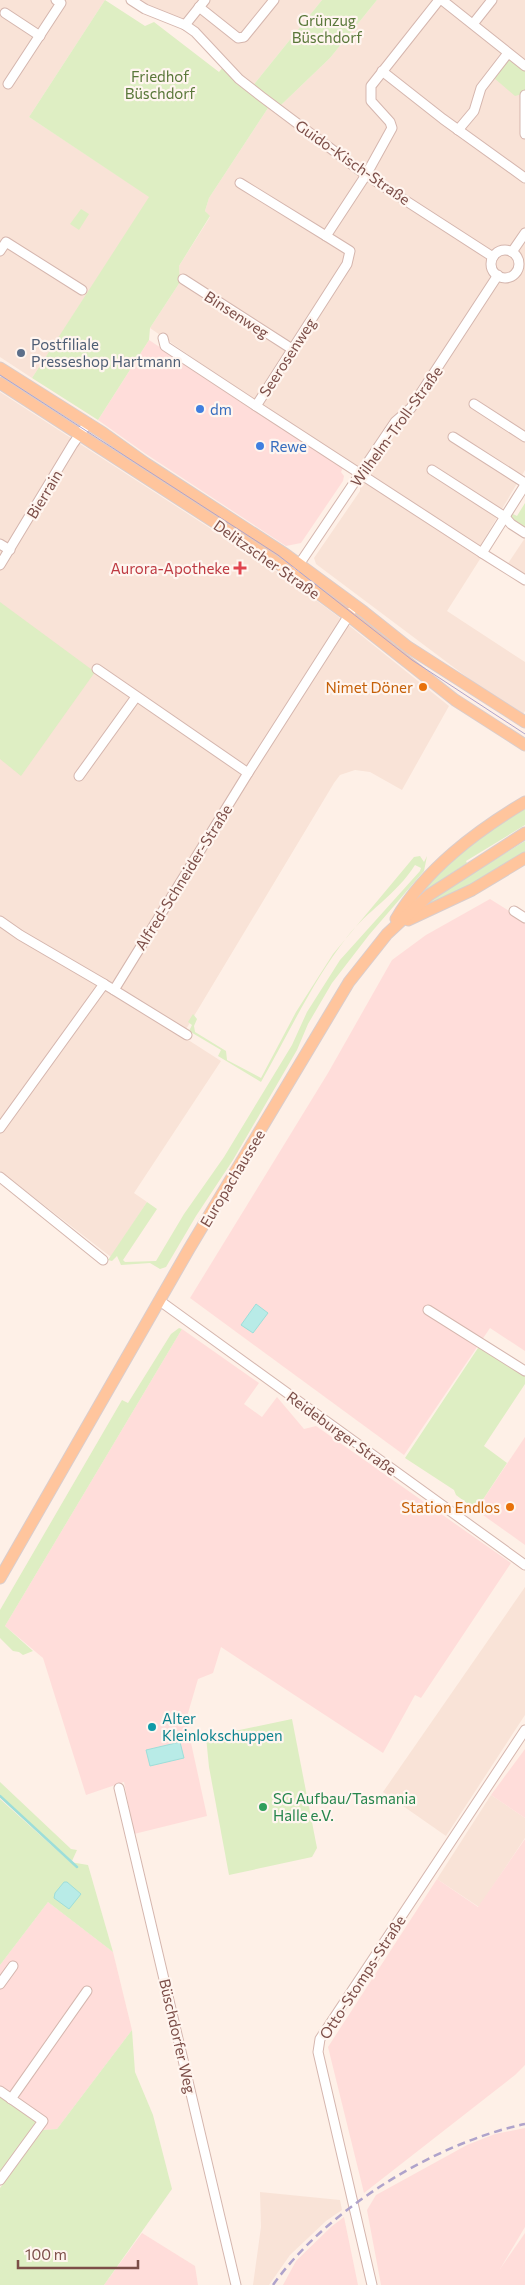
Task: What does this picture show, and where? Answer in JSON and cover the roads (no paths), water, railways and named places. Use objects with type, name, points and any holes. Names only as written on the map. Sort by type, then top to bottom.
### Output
[{"type":"main road","name":"Delitzscher Straße","points":[[0,368],[88,423],[296,569],[349,616],[455,700],[525,745]]},
{"type":"main road","name":"Delitzscher Straße","points":[[0,383],[80,435],[356,606],[408,647],[525,722]]},
{"type":"main road","points":[[387,934],[416,890],[445,861],[485,828],[525,802]]},
{"type":"main road","name":"Europachaussee","points":[[0,1578],[335,1002],[362,963],[387,934],[444,884],[525,832]]},
{"type":"main road","points":[[387,934],[423,912],[472,890],[525,858]]},
{"type":"street","points":[[8,84],[60,3],[56,0]]},
{"type":"street","name":"Guido-Kisch-Straße","points":[[131,0],[161,17],[195,32],[251,88],[366,175],[493,257]]},
{"type":"street","points":[[185,26],[202,4],[238,38],[244,37],[274,0]]},
{"type":"street","points":[[240,183],[326,236],[366,175],[392,128],[390,122],[371,101],[371,86],[441,0],[525,66]]},
{"type":"street","points":[[473,24],[492,0]]},
{"type":"street","points":[[2,14],[40,36]]},
{"type":"street","points":[[458,130],[474,111],[481,88],[508,53]]},
{"type":"street","points":[[382,71],[458,130],[525,178]]},
{"type":"street","points":[[525,95],[525,134]]},
{"type":"street","points":[[512,252],[525,233]]},
{"type":"street","name":"Seerosenweg","points":[[326,236],[350,251],[346,264],[256,406],[525,580]]},
{"type":"street","points":[[0,251],[3,240],[82,290]]},
{"type":"street","points":[[504,250],[512,252],[520,263],[521,274],[510,277],[498,276],[492,269],[493,257],[504,250]]},
{"type":"street","name":"Wilhelm-Troll-Straße","points":[[296,569],[395,422],[411,408],[498,276]]},
{"type":"street","name":"Binsenweg","points":[[182,279],[292,349]]},
{"type":"street","points":[[163,338],[165,346],[256,406]]},
{"type":"street","points":[[474,404],[525,437]]},
{"type":"street","name":"Bierrain","points":[[0,565],[88,423]]},
{"type":"street","points":[[453,438],[525,484],[482,553]]},
{"type":"street","points":[[432,470],[505,517],[511,524],[525,533]]},
{"type":"street","points":[[0,544],[10,550]]},
{"type":"street","name":"Alfred-Schneider-Straße","points":[[114,990],[248,773],[356,606]]},
{"type":"street","points":[[97,670],[248,773]]},
{"type":"street","points":[[79,776],[136,697]]},
{"type":"street","points":[[514,911],[525,918]]},
{"type":"street","points":[[0,921],[20,935],[187,1035]]},
{"type":"street","points":[[0,1128],[104,984]]},
{"type":"street","points":[[0,1177],[103,1260]]},
{"type":"street","name":"Reideburger Straße","points":[[160,1300],[525,1565]]},
{"type":"street","points":[[428,1310],[525,1371]]},
{"type":"street","name":"Otto-Stomps-Straße","points":[[372,2285],[318,2052],[320,2039],[525,1730]]},
{"type":"street","name":"Büschdorfer Weg","points":[[119,1788],[236,2285]]},
{"type":"street","points":[[0,1984],[12,1966]]},
{"type":"street","points":[[11,2098],[88,1992]]},
{"type":"street","points":[[0,2091],[42,2121],[0,2180]]},
{"type":"water","points":[[256,1304],[268,1313],[253,1333],[241,1325]]},
{"type":"water","points":[[180,1742],[184,1758],[150,1766],[146,1750]]},
{"type":"water","points":[[64,1882],[67,1882],[81,1894],[69,1909],[54,1898],[55,1893]]},
{"type":"waterway","points":[[0,1796],[77,1867]]},
{"type":"tram line","points":[[0,375],[278,555],[412,660],[525,734]]},
{"type":"railway","points":[[273,2285],[322,2230],[386,2183],[420,2163],[455,2146],[491,2133],[525,2124]]},
{"type":"place","name":"Postfiliale Presseshop Hartmann","points":[[21,353]]},
{"type":"place","name":"dm","points":[[200,409]]},
{"type":"place","name":"Rewe","points":[[260,446]]},
{"type":"place","name":"Aurora-Apotheke","points":[[240,568]]},
{"type":"place","name":"Nimet Döner","points":[[423,687]]},
{"type":"place","name":"Station Endlos","points":[[510,1507]]},
{"type":"place","name":"Alter Kleinlokschuppen","points":[[152,1727]]},
{"type":"place","name":"SG Aufbau/Tasmania Halle e.V.","points":[[263,1807]]},
{"type":"park label","name":"Grünzug Büschdorf","points":[[327,28]]},
{"type":"park label","name":"Friedhof Büschdorf","points":[[160,84]]}]
